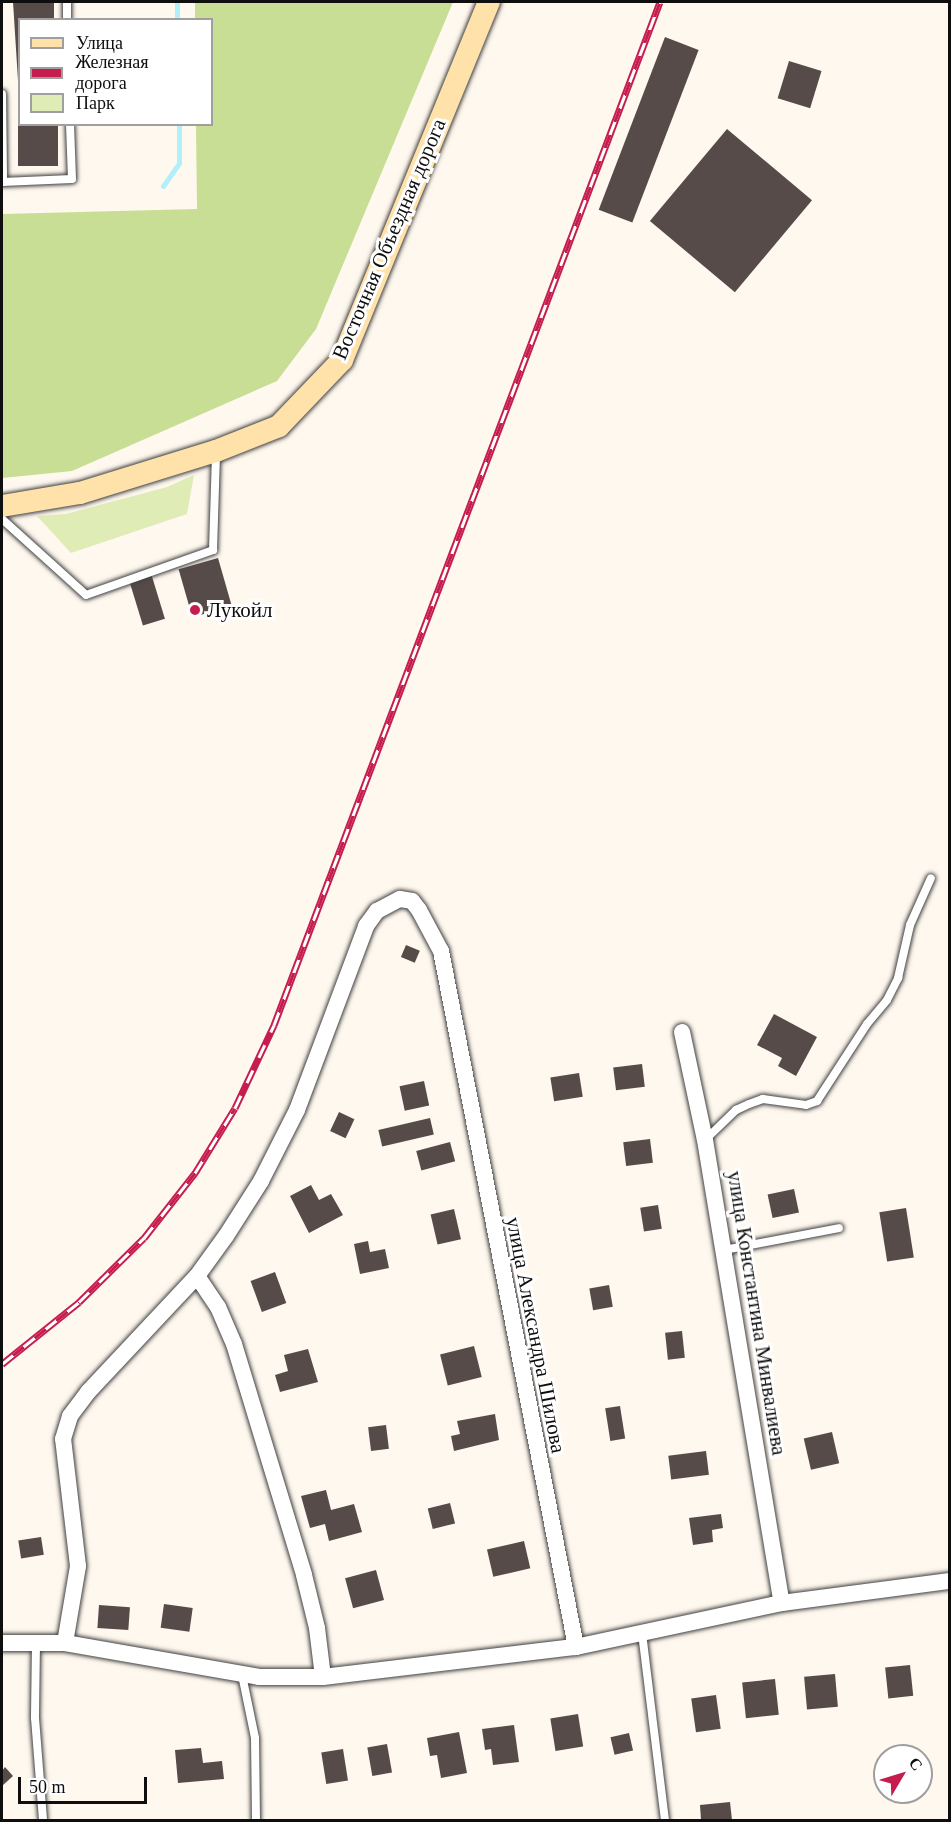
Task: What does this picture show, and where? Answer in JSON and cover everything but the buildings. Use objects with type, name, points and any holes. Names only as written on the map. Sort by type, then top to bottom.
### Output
[{"type":"main road","name":"Восточная Объездная дорога","points":[[2,506],[80,493],[216,451],[279,426],[342,360],[489,2]]},
{"type":"street","name":"улица Александра Шилова","points":[[197,1276],[266,1171],[322,1051],[366,926],[388,902],[412,901],[431,929],[441,951],[454,1031],[576,1647]]},
{"type":"street","name":"улица Константина Минвалиева","points":[[682,1032],[705,1140],[782,1603]]},
{"type":"street","points":[[65,1643],[78,1566],[63,1439],[70,1416],[88,1392],[197,1276],[219,1307],[234,1344],[304,1575],[318,1628],[323,1677]]},
{"type":"street","points":[[2,1643],[65,1643],[242,1675],[323,1677],[576,1647],[782,1603],[950,1581]]},
{"type":"lane","points":[[67,2],[67,18]]},
{"type":"lane","points":[[2,94],[2,182],[72,179],[70,126]]},
{"type":"lane","points":[[2,519],[86,595],[213,550],[216,451]]},
{"type":"lane","points":[[705,1140],[736,1110],[749,1104],[763,1100],[806,1105],[817,1101],[867,1024],[887,1000],[898,978],[910,925],[931,878]]},
{"type":"lane","points":[[724,1250],[839,1228]]},
{"type":"lane","points":[[642,1633],[665,1821]]},
{"type":"lane","points":[[36,1643],[35,1718],[43,1821]]},
{"type":"lane","points":[[242,1675],[255,1738],[256,1821]]},
{"type":"green space","points":[[195,2],[453,2],[316,329],[277,381],[72,471],[2,478],[2,214],[197,209],[196,126],[213,126],[213,18],[195,18]]},
{"type":"green space","points":[[194,475],[187,514],[71,553],[37,516],[66,514],[167,487]]},
{"type":"waterway","points":[[177,2],[177,18]]},
{"type":"waterway","points":[[163,186],[179,163],[179,126]]},
{"type":"railway","points":[[2,1364],[79,1302],[144,1238],[195,1173],[235,1108],[274,1025],[660,2]]},
{"type":"place","name":"Лукойл","points":[[195,610]]}]
